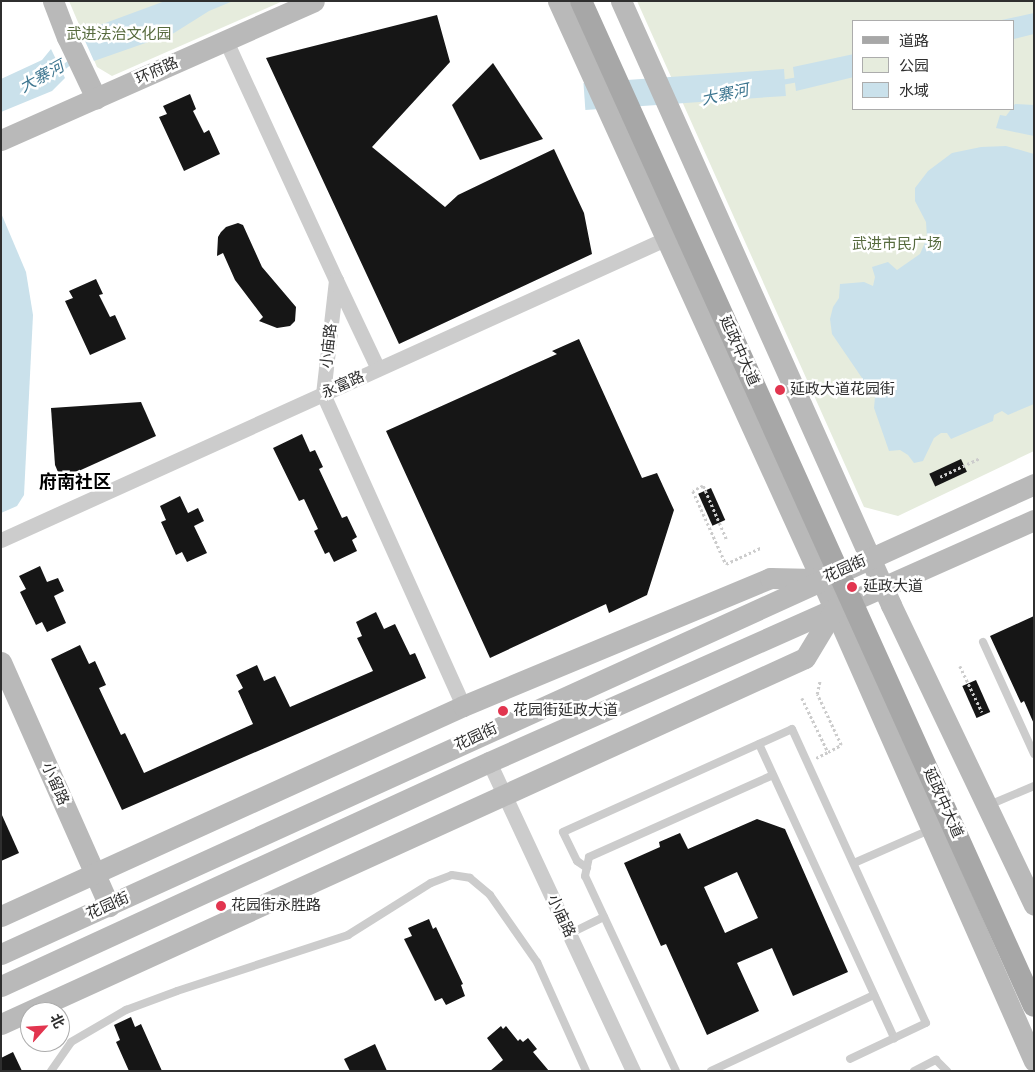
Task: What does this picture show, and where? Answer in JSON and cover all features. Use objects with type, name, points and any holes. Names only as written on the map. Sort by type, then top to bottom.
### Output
[{"type":"main road","points":[[581,1],[628,89]]},
{"type":"main road","points":[[596,1],[628,89],[638,132]]},
{"type":"main road","name":"延政中大道","points":[[638,132],[675,234],[845,569]]},
{"type":"main road","name":"延政中大道","points":[[638,132],[845,569]]},
{"type":"main road","points":[[845,569],[859,599]]},
{"type":"main road","name":"延政中大道","points":[[859,599],[1034,968]]},
{"type":"main road","name":"延政中大道","points":[[859,599],[1034,1006]]},
{"type":"street","points":[[53,1],[67,37],[96,98]]},
{"type":"street","name":"环府路","points":[[1,140],[314,1]]},
{"type":"street","points":[[558,1],[602,99],[638,132]]},
{"type":"street","points":[[621,1],[676,125],[845,569],[859,599],[987,806],[1034,905]]},
{"type":"street","points":[[226,40],[378,369]]},
{"type":"street","name":"永富路","points":[[1,540],[675,234]]},
{"type":"street","name":"小庙路","points":[[323,394],[336,280]]},
{"type":"street","points":[[323,394],[463,706]]},
{"type":"street","name":"花园街","points":[[1,954],[1034,484]]},
{"type":"street","name":"花园街","points":[[1,986],[489,762],[1034,520]]},
{"type":"street","points":[[1,916],[463,706],[770,578],[845,569]]},
{"type":"street","points":[[1,1024],[805,658],[859,599]]},
{"type":"street","points":[[859,599],[931,829],[1034,1061]]},
{"type":"street","name":"小留路","points":[[1,662],[109,906]]},
{"type":"street","name":"小庙路","points":[[489,762],[632,1071]]},
{"type":"lane","points":[[983,642],[1034,754]]},
{"type":"lane","points":[[587,868],[577,861],[563,832],[792,729],[926,1023],[850,1059]]},
{"type":"lane","points":[[759,744],[894,1038]]},
{"type":"lane","points":[[676,1071],[585,876],[588,857],[773,775]]},
{"type":"lane","points":[[987,806],[1034,786]]},
{"type":"lane","points":[[854,863],[931,829]]},
{"type":"lane","points":[[51,1071],[71,1042],[126,1010],[177,991],[348,935],[431,883],[452,875],[470,878],[490,895],[537,962],[586,1071]]},
{"type":"lane","points":[[569,934],[604,917]]},
{"type":"lane","points":[[711,1071],[874,996]]},
{"type":"lane","points":[[914,1071],[936,1060],[947,1071]]},
{"type":"path","points":[[940,477],[980,458]]},
{"type":"path","points":[[726,539],[703,486],[693,491],[726,564],[760,548]]},
{"type":"path","points":[[960,666],[982,712]]},
{"type":"path","points":[[802,698],[828,752],[841,745],[817,694],[820,680]]},
{"type":"green space","name":"武进法治文化园","points":[[69,1],[283,1],[112,76],[97,67]]},
{"type":"green space","name":"武进市民广场","points":[[637,1],[1034,1],[1034,451],[898,516],[864,507]]},
{"type":"water","points":[[165,1],[233,1],[209,11],[174,33],[94,61],[81,32]]},
{"type":"water","points":[[1034,13],[1034,34],[1015,39],[1015,20],[1002,20]]},
{"type":"water","points":[[51,49],[65,78],[52,91],[1,112],[1,79],[42,60]]},
{"type":"water","points":[[852,54],[852,77],[796,91],[793,67]]},
{"type":"water","points":[[784,69],[786,96],[585,110],[583,83]]},
{"type":"water","points":[[1015,104],[1034,105],[1034,136],[996,128],[1000,115],[1006,116],[1010,110],[1015,110]]},
{"type":"water","points":[[1006,146],[1034,154],[1034,404],[1008,415],[1002,411],[994,415],[993,421],[951,439],[947,433],[941,433],[934,438],[923,461],[914,463],[908,455],[900,450],[889,451],[874,408],[875,397],[832,334],[830,319],[833,307],[839,298],[840,284],[864,282],[873,286],[875,277],[872,267],[888,262],[897,270],[920,254],[927,238],[926,222],[915,201],[915,188],[928,171],[952,153],[981,147]]},
{"type":"water","points":[[1,213],[26,272],[33,315],[24,495],[17,506],[1,513]]},
{"type":"building","points":[[437,15],[450,62],[372,147],[445,207],[458,195],[554,149],[584,213],[592,254],[399,344],[266,58]]},
{"type":"building","points":[[493,63],[543,139],[480,160],[452,105]]},
{"type":"building","points":[[190,94],[196,109],[193,111],[204,133],[209,130],[220,154],[184,171],[159,117],[167,114],[163,106]]},
{"type":"building","points":[[238,223],[243,225],[262,267],[296,307],[295,321],[290,326],[277,328],[259,321],[263,317],[235,280],[223,253],[217,256],[218,237],[221,232],[226,227]]},
{"type":"building","points":[[96,279],[103,294],[99,295],[110,317],[115,315],[126,339],[90,355],[65,301],[73,298],[69,291]]},
{"type":"building","points":[[579,339],[642,478],[657,473],[674,510],[647,595],[609,613],[606,604],[490,658],[386,431],[557,354],[552,351]]},
{"type":"building","points":[[141,402],[156,436],[61,479],[55,465],[51,408]]},
{"type":"building","points":[[302,434],[310,452],[315,450],[323,467],[319,469],[342,518],[347,516],[357,537],[352,540],[357,551],[334,562],[329,552],[325,554],[314,531],[318,529],[304,499],[299,501],[273,448]]},
{"type":"building","points":[[961,459],[967,472],[935,486],[929,474]]},
{"type":"building","points":[[711,488],[725,520],[712,526],[698,494]]},
{"type":"building","points":[[180,496],[188,513],[198,508],[204,521],[194,526],[207,553],[187,562],[182,552],[176,555],[161,522],[166,520],[160,506]]},
{"type":"building","points":[[40,566],[47,582],[58,578],[64,591],[54,596],[66,623],[47,632],[42,622],[36,625],[20,592],[26,589],[19,576]]},
{"type":"building","points":[[376,612],[384,629],[395,624],[410,655],[415,653],[426,678],[122,810],[51,659],[80,645],[89,664],[95,661],[106,685],[99,688],[121,735],[125,733],[144,773],[253,724],[238,691],[243,688],[236,675],[257,665],[264,681],[275,676],[290,707],[373,671],[357,638],[362,636],[356,622]]},
{"type":"building","points":[[1034,616],[1034,724],[1024,701],[1021,703],[990,636]]},
{"type":"building","points":[[976,680],[990,712],[977,718],[962,686]]},
{"type":"building","points":[[1,813],[19,853],[1,861]]},
{"type":"building","points":[[757,819],[785,829],[848,972],[793,996],[772,948],[737,963],[759,1011],[707,1035],[666,944],[661,946],[624,863],[660,847],[659,842],[680,833],[688,849]],"holes":[[[737,872],[758,918],[725,933],[704,887]]]},
{"type":"building","points":[[429,919],[433,929],[436,927],[463,984],[461,985],[465,996],[446,1005],[442,998],[435,1001],[404,939],[412,936],[408,928]]},
{"type":"building","points":[[131,1017],[135,1027],[141,1024],[162,1071],[129,1071],[116,1042],[120,1040],[114,1025]]},
{"type":"building","points":[[501,1026],[503,1029],[506,1026],[518,1041],[520,1039],[523,1042],[528,1038],[537,1049],[533,1052],[549,1071],[490,1071],[503,1060],[487,1038]]},
{"type":"building","points":[[375,1044],[387,1071],[350,1071],[344,1059]]},
{"type":"building","points":[[13,1052],[22,1071],[1,1071],[1,1058]]},
{"type":"waterway","name":"大寨河","points":[[57,72],[72,60]]},
{"type":"waterway","name":"大寨河","points":[[781,82],[798,79]]},
{"type":"place","name":"延政大道花园街","points":[[780,390]]},
{"type":"place","name":"延政大道","points":[[852,587]]},
{"type":"place","name":"花园街延政大道","points":[[503,711]]},
{"type":"place","name":"花园街永胜路","points":[[221,906]]},
{"type":"district","name":"府南社区","points":[[75,482]]}]
